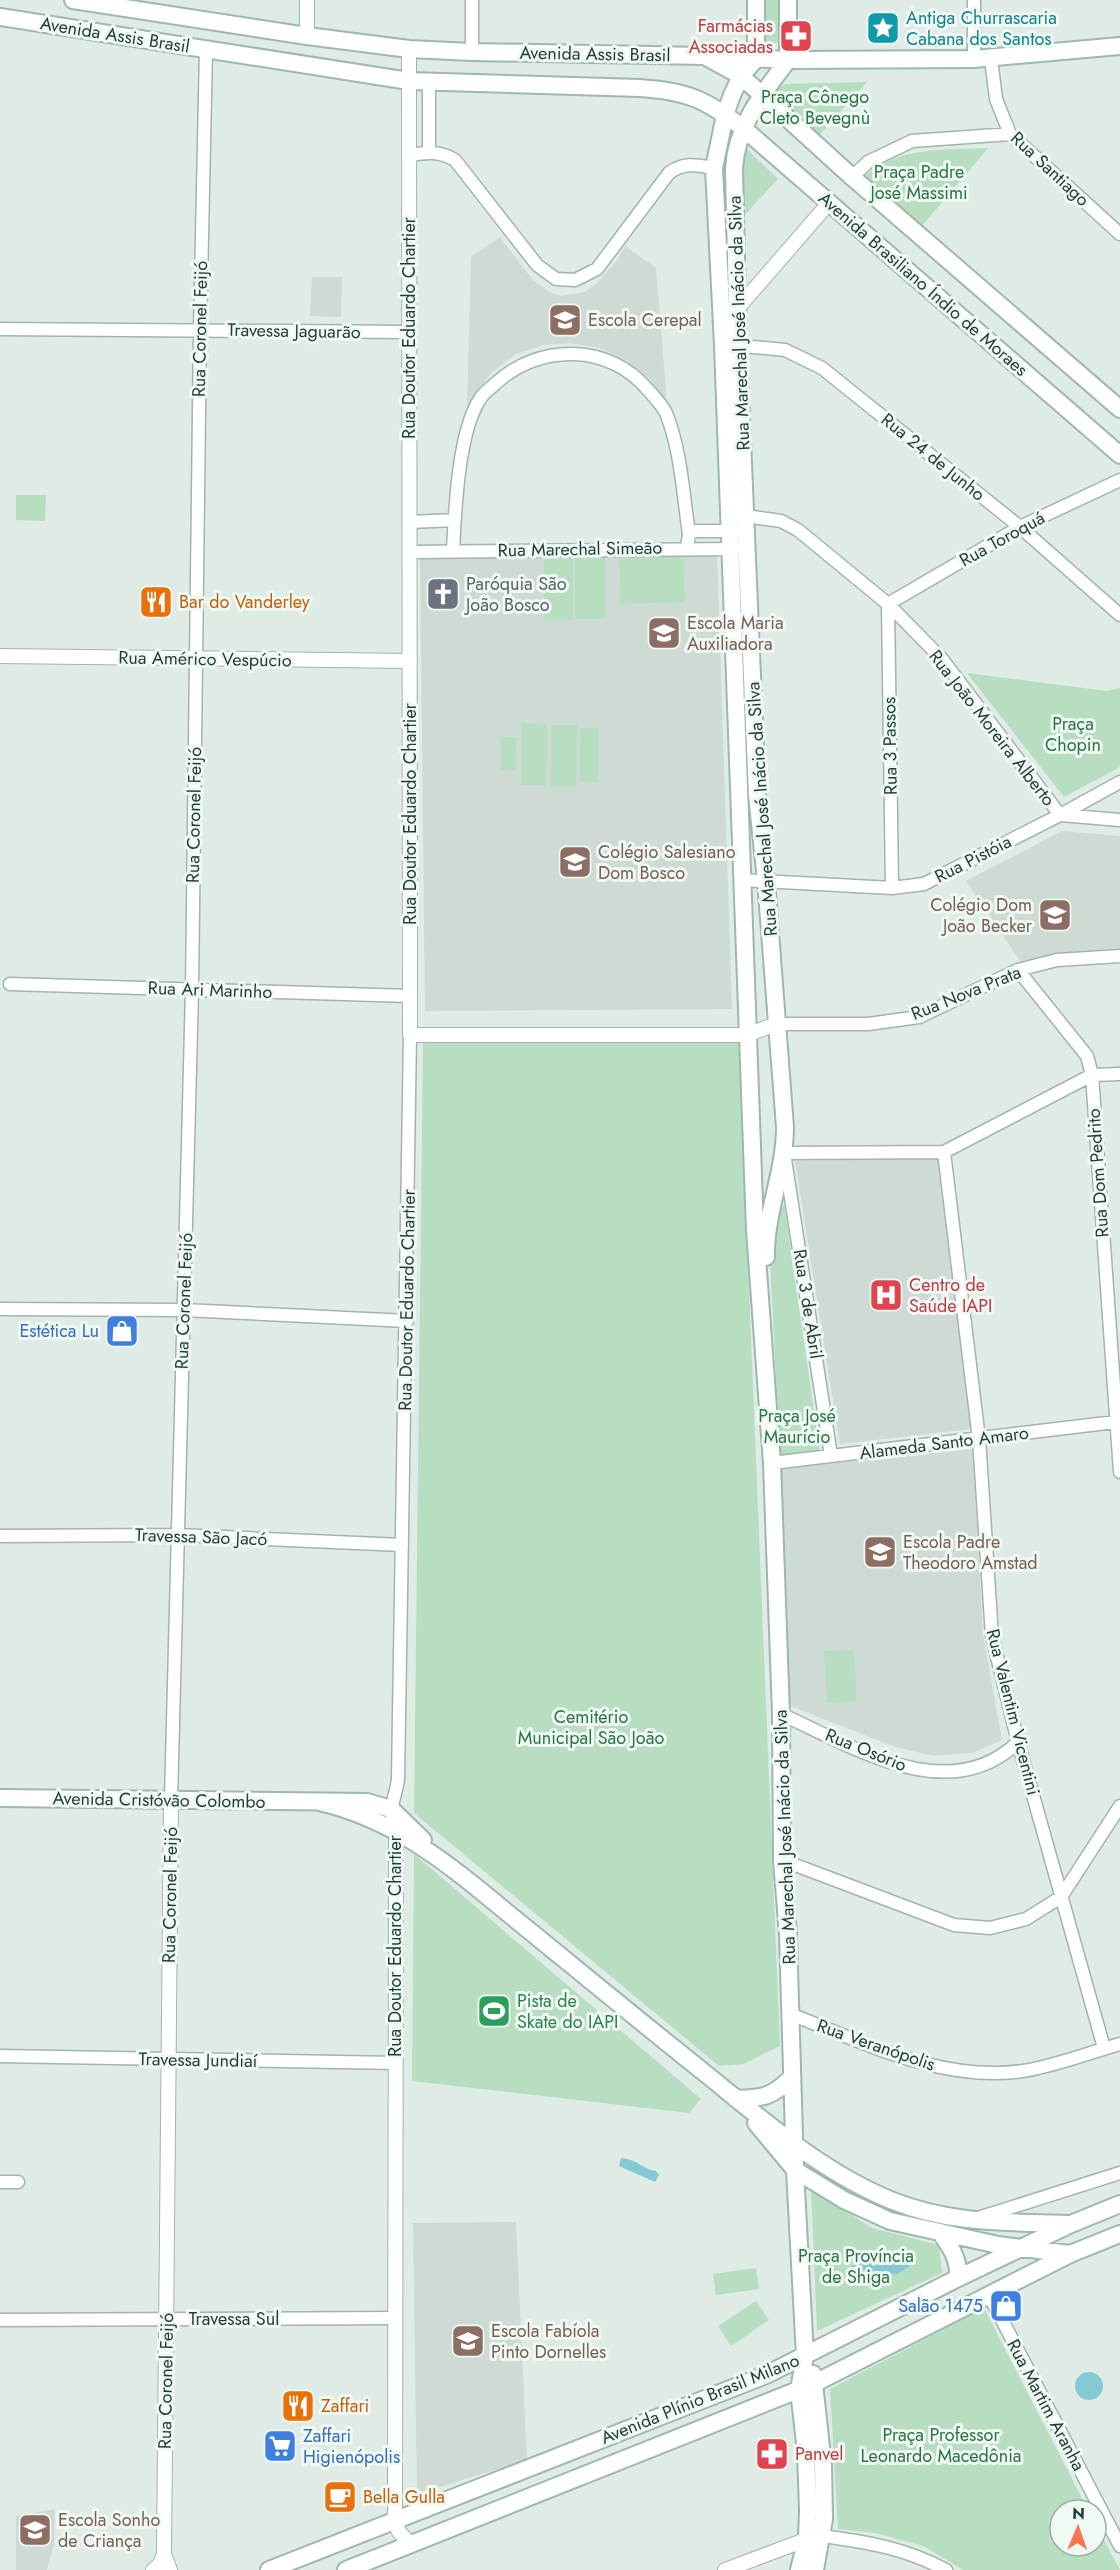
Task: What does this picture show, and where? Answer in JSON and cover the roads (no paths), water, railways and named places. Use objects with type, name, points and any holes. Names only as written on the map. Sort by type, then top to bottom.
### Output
[{"type":"main road","points":[[756,0],[756,59]]},
{"type":"main road","points":[[788,0],[788,60]]},
{"type":"main road","name":"Avenida Assis Brasil","points":[[84,1],[307,36],[409,49],[472,52],[705,56],[788,60],[991,59],[1120,46]]},
{"type":"main road","name":"Avenida Assis Brasil","points":[[0,17],[409,81],[668,90],[693,96],[725,115]]},
{"type":"main road","name":"Avenida Brasiliano Índio de Moraes","points":[[705,56],[741,76],[852,177],[1120,409]]},
{"type":"main road","name":"Rua Marechal José Inácio da Silva","points":[[756,59],[741,76],[725,115],[714,168],[747,523],[757,795],[766,880],[784,1127],[784,1153],[768,1229],[766,1296],[761,1317]]},
{"type":"main road","name":"Rua Marechal José Inácio da Silva","points":[[788,60],[742,128],[735,154],[736,309],[730,345],[729,549],[754,1230],[772,1463],[781,1714],[782,1860],[795,2170],[805,2356],[812,2370],[806,2387],[823,2465],[824,2519],[814,2537]]},
{"type":"main road","name":"Avenida Brasiliano Índio de Moraes","points":[[725,115],[1120,455]]},
{"type":"main road","points":[[736,750],[756,749]]},
{"type":"main road","points":[[754,1230],[773,1163],[784,1153]]},
{"type":"main road","name":"Avenida Cristóvão Colombo","points":[[0,1798],[367,1802],[391,1809],[442,1860],[736,2099],[849,2181],[894,2202],[968,2221],[1071,2224]]},
{"type":"main road","name":"Avenida Cristóvão Colombo","points":[[319,1802],[348,1809],[396,1831],[442,1860]]},
{"type":"main road","points":[[736,2099],[764,2098],[779,2090],[792,2077]]},
{"type":"main road","name":"Avenida Cristóvão Colombo","points":[[736,2099],[795,2170],[844,2200],[890,2221],[998,2245],[1070,2254]]},
{"type":"main road","name":"Avenida Plínio Brasil Milano","points":[[269,2570],[766,2374],[958,2278],[1071,2224],[1120,2204]]},
{"type":"main road","points":[[940,2232],[956,2254],[958,2278]]},
{"type":"main road","name":"Avenida Plínio Brasil Milano","points":[[346,2570],[806,2387],[1070,2254],[1120,2234]]},
{"type":"main road","points":[[799,2570],[814,2537]]},
{"type":"main road","points":[[814,2537],[815,2570]]},
{"type":"street","points":[[307,0],[307,36]]},
{"type":"street","points":[[472,0],[472,52]]},
{"type":"street","points":[[974,0],[974,59]]},
{"type":"street","name":"Rua Coronel Feijó","points":[[170,2570],[164,2553],[171,1800],[192,990],[195,660],[206,49]]},
{"type":"street","name":"Rua Doutor Eduardo Chartier","points":[[395,2520],[396,1831],[391,1809],[398,1779],[411,996],[412,552],[408,332],[409,49]]},
{"type":"street","name":"Rua Santiago","points":[[991,59],[996,99],[1010,134],[1120,234]]},
{"type":"street","points":[[429,81],[429,152]]},
{"type":"street","points":[[852,177],[868,162],[912,141],[1010,134]]},
{"type":"street","points":[[410,155],[429,152],[442,153],[455,160],[537,265],[556,279],[575,280],[597,269],[669,173],[679,165],[714,168]]},
{"type":"street","points":[[736,309],[829,203]]},
{"type":"street","name":"Travessa Jaguarão","points":[[0,328],[408,332]]},
{"type":"street","name":"Rua 24 de Junho","points":[[730,345],[786,350],[822,368],[1020,527],[1120,615]]},
{"type":"street","points":[[453,551],[454,520],[466,430],[480,398],[511,369],[541,356],[577,353],[604,357],[639,378],[665,411],[674,440],[689,534],[687,548]]},
{"type":"street","name":"Rua Toroquá","points":[[888,604],[1020,527],[1120,480]]},
{"type":"street","points":[[410,522],[454,520]]},
{"type":"street","name":"Rua João Moreira Alberto","points":[[729,523],[781,521],[798,530],[888,604],[942,659],[1060,815],[1120,820]]},
{"type":"street","points":[[689,534],[729,523]]},
{"type":"street","name":"Rua Marechal Simeão","points":[[412,552],[748,549]]},
{"type":"street","name":"Rua 3 Passos","points":[[888,604],[892,888]]},
{"type":"street","name":"Rua Américo Vespúcio","points":[[0,656],[410,661]]},
{"type":"street","name":"Rua Pistóia","points":[[741,880],[892,888],[924,884],[1120,782]]},
{"type":"street","name":"Rua Nova Prata","points":[[776,1024],[868,1024],[919,1017],[1018,970],[1057,960],[1120,956]]},
{"type":"street","name":"Rua Dom Pedrito","points":[[1018,970],[1087,1056],[1092,1075],[1120,1472]]},
{"type":"street","name":"Rua Ari Marinho","points":[[10,984],[411,996]]},
{"type":"street","points":[[410,1035],[747,1035],[776,1024]]},
{"type":"street","points":[[784,1153],[944,1152],[1092,1075],[1120,1074]]},
{"type":"street","name":"Rua Valentim Vicentini","points":[[944,1152],[979,1438],[992,1636],[1018,1742],[1104,2048]]},
{"type":"street","name":"Rua 3 de Abril","points":[[784,1153],[831,1456]]},
{"type":"street","points":[[0,1309],[184,1310],[407,1321]]},
{"type":"street","name":"Alameda Santo Amaro","points":[[772,1463],[1115,1422]]},
{"type":"street","name":"Travessa São Jacó","points":[[0,1536],[178,1535],[402,1545]]},
{"type":"street","name":"Rua Osório","points":[[781,1714],[897,1765],[923,1771],[975,1769],[1003,1757],[1018,1742]]},
{"type":"street","points":[[782,1860],[954,1925],[990,1928],[1026,1919],[1061,1896],[1120,1806]]},
{"type":"street","name":"Rua Veranópolis","points":[[790,2014],[890,2052],[943,2069],[981,2072],[1023,2071],[1120,2044]]},
{"type":"street","name":"Travessa Jundiaí","points":[[0,2056],[396,2063]]},
{"type":"street","points":[[968,2221],[1120,2173]]},
{"type":"street","points":[[0,2182],[18,2182]]},
{"type":"street","name":"Rua Martim Aranha","points":[[988,2295],[1120,2546]]},
{"type":"street","name":"Travessa Sul","points":[[0,2320],[395,2318]]},
{"type":"street","points":[[395,2520],[399,2532],[411,2544]]},
{"type":"street","points":[[725,2570],[814,2537],[874,2543],[920,2556],[946,2570]]},
{"type":"street","points":[[153,2570],[160,2564],[164,2553]]},
{"type":"water","points":[[621,2158],[656,2171],[659,2175],[655,2182],[619,2166]]},
{"type":"water","points":[[856,2257],[874,2258],[886,2265],[912,2257],[916,2262],[897,2274],[851,2277],[849,2268],[853,2266]]},
{"type":"water","points":[[1089,2372],[1099,2376],[1103,2386],[1099,2396],[1089,2400],[1079,2396],[1075,2386],[1079,2376]]},
{"type":"place","name":"Antiga Churrascaria Cabana dos Santos","points":[[883,28]]},
{"type":"place","name":"Farmácias Associadas","points":[[796,36]]},
{"type":"place","name":"Escola Cerepal","points":[[565,320]]},
{"type":"place","name":"Paróquia São João Bosco","points":[[443,594]]},
{"type":"place","name":"Bar do Vanderley","points":[[156,602]]},
{"type":"place","name":"Escola Maria Auxiliadora","points":[[664,633]]},
{"type":"place","name":"Colégio Salesiano Dom Bosco","points":[[575,862]]},
{"type":"place","name":"Colégio Dom João Becker","points":[[1055,915]]},
{"type":"place","name":"Centro de Saúde IAPI","points":[[886,1295]]},
{"type":"place","name":"Estética Lu","points":[[122,1331]]},
{"type":"place","name":"Escola Padre Theodoro Amstad","points":[[880,1552]]},
{"type":"place","name":"Pista de Skate do IAPI","points":[[494,2011]]},
{"type":"place","name":"Salão 1475","points":[[1006,2306]]},
{"type":"place","name":"Escola Fabíola Pinto Dornelles","points":[[468,2341]]},
{"type":"place","name":"Zaffari","points":[[298,2406]]},
{"type":"place","name":"Zaffari Higienópolis","points":[[280,2446]]},
{"type":"place","name":"Panvel","points":[[772,2454]]},
{"type":"place","name":"Bella Gulla","points":[[340,2497]]},
{"type":"place","name":"Escola Sonho de Criança","points":[[35,2530]]},
{"type":"park label","name":"Praça Cônego Cleto Bevegnù","points":[[815,107]]},
{"type":"park label","name":"Praça Padre José Massimi","points":[[919,182]]},
{"type":"park label","name":"Praça Chopin","points":[[1073,734]]},
{"type":"park label","name":"Praça José Maurício","points":[[797,1426]]},
{"type":"park label","name":"Cemitério Municipal São João","points":[[591,1727]]},
{"type":"park label","name":"Praça Província de Shiga","points":[[856,2266]]},
{"type":"park label","name":"Praça Professor Leonardo Macedônia","points":[[941,2445]]}]
